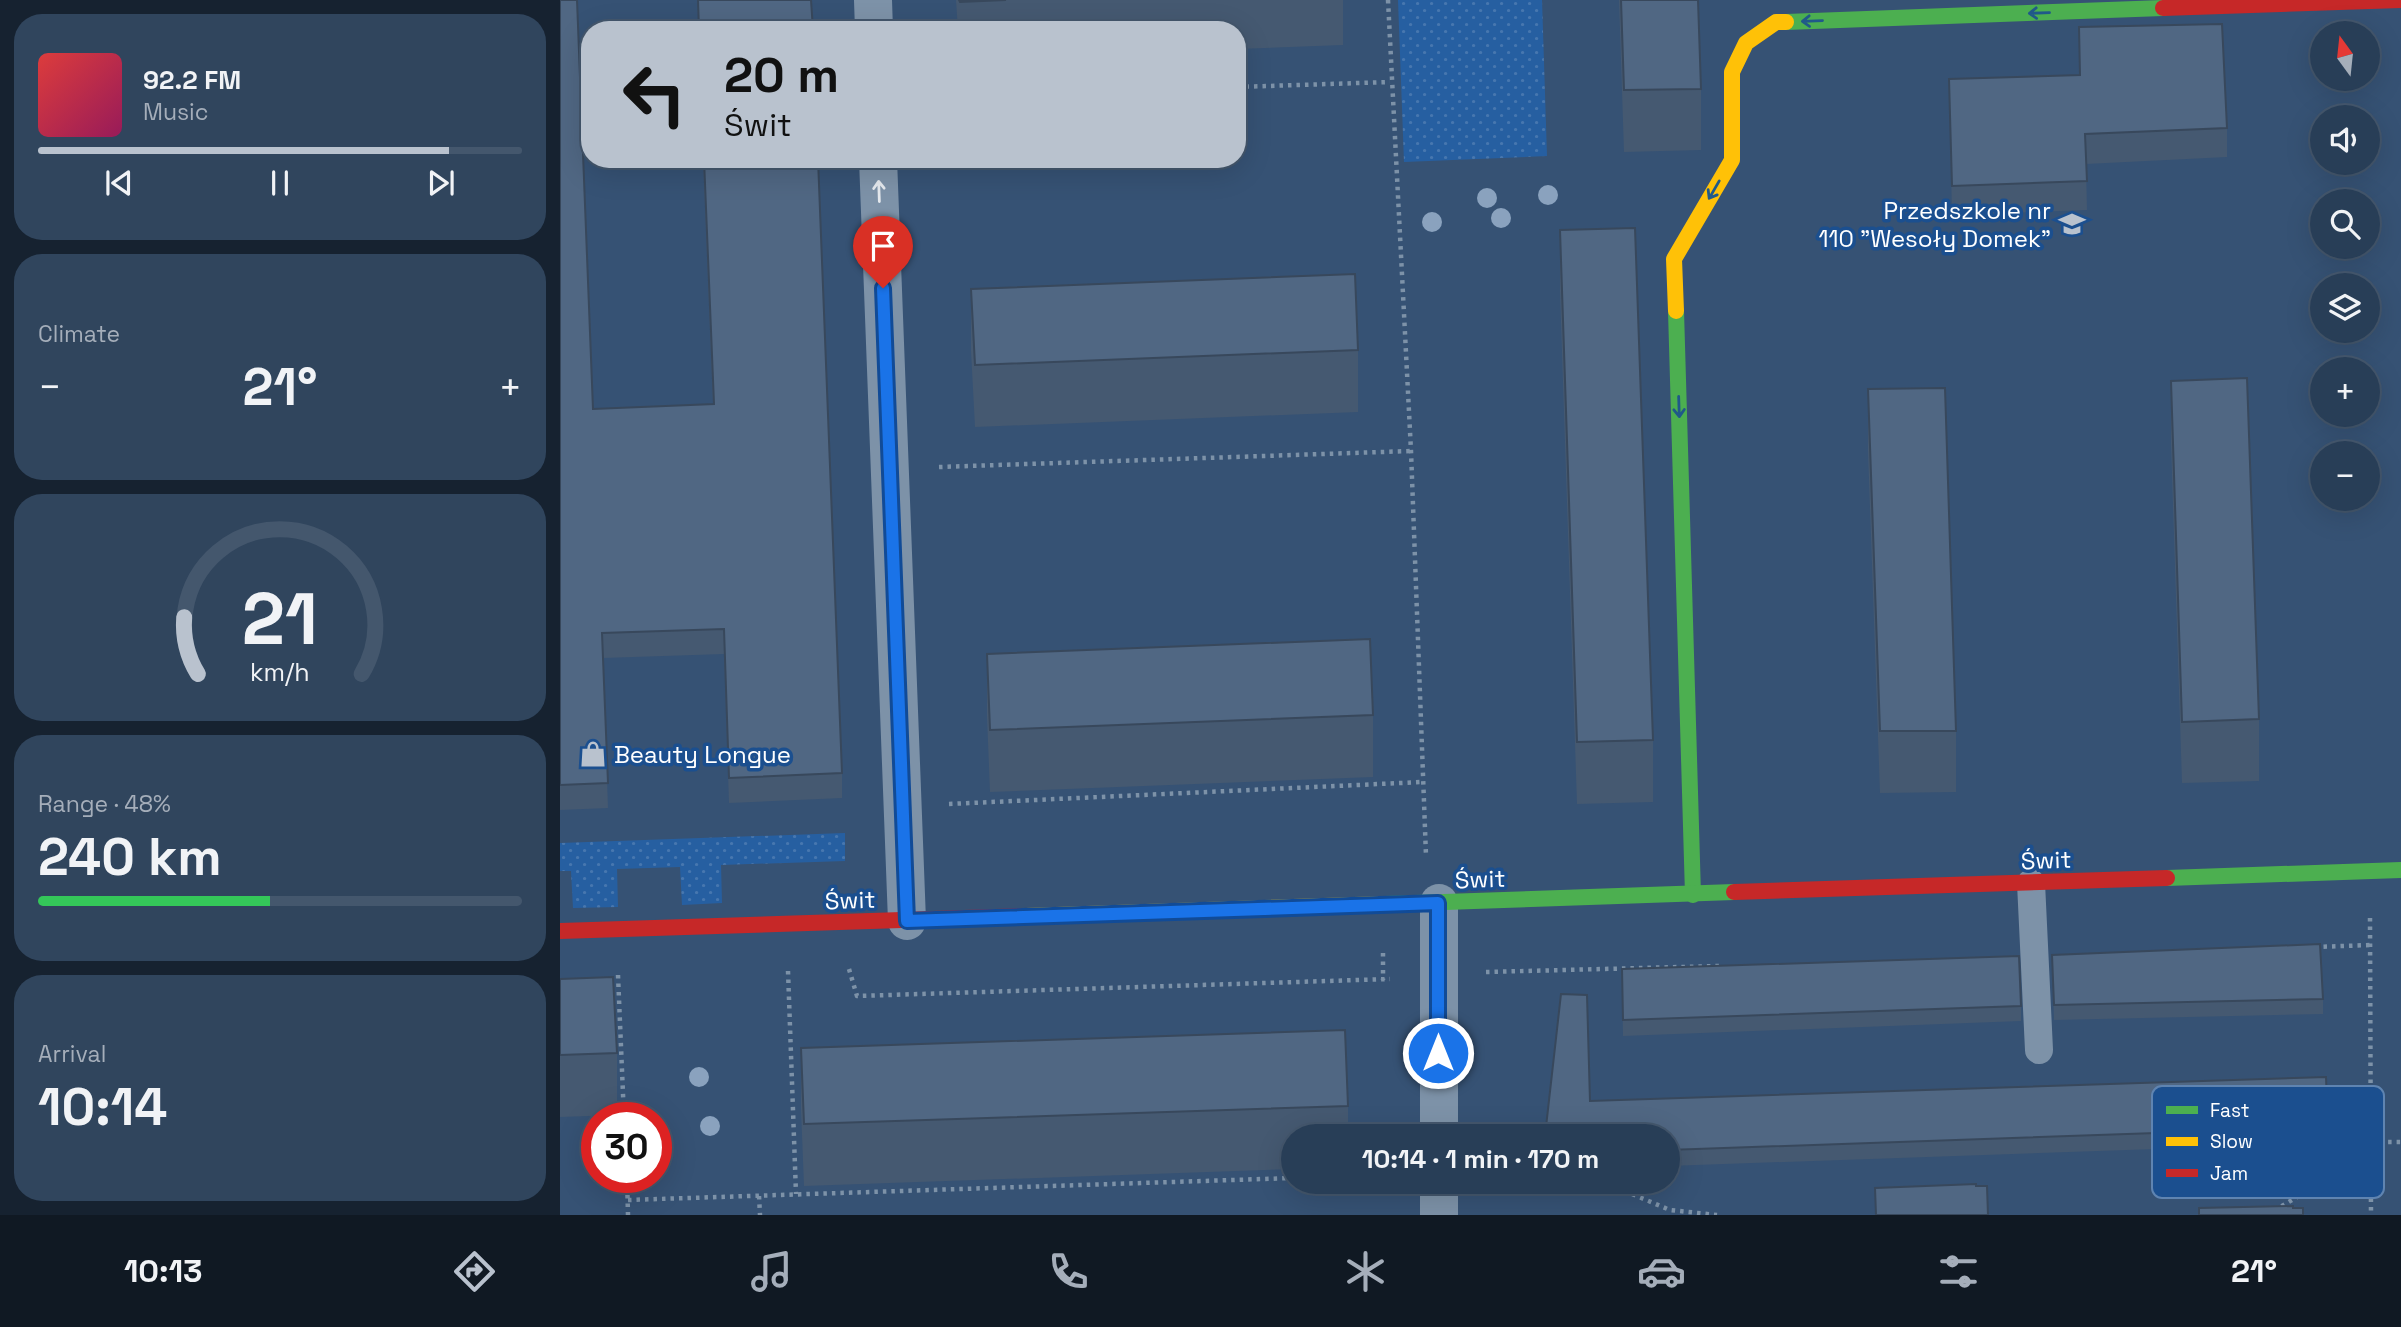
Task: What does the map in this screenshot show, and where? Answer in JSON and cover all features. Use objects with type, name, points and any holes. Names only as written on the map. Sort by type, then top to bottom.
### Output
[{"type":"street","points":[[873,0],[874,21]]},
{"type":"street","points":[[1693,895],[1674,259],[1732,160],[1732,72],[1746,43],[1776,22],[2401,0]]},
{"type":"street","points":[[878,168],[907,921]]},
{"type":"street","name":"Świt","points":[[560,931],[2401,870]]},
{"type":"street","points":[[1438,903],[1439,1124]]},
{"type":"street","points":[[1439,1194],[1439,1215]]},
{"type":"lane","points":[[2031,883],[2039,1050]]},
{"type":"path","points":[[1388,0],[1426,860]]},
{"type":"path","points":[[1246,87],[1390,82]]},
{"type":"path","points":[[889,469],[1410,452]]},
{"type":"path","points":[[948,804],[1422,782]]},
{"type":"path","points":[[2370,871],[2371,1086]]},
{"type":"path","points":[[787,962],[796,1194]]},
{"type":"path","points":[[618,967],[623,1102]]},
{"type":"path","points":[[628,1200],[1281,1178]]},
{"type":"path","points":[[628,1193],[628,1215]]},
{"type":"path","points":[[1632,1194],[1670,1210],[1717,1215]]},
{"type":"path","points":[[759,1196],[760,1215]]},
{"type":"path","points":[[2267,1215],[2294,1198]]},
{"type":"shaded area","points":[[1398,0],[1542,0],[1547,156],[1404,162]]},
{"type":"shaded area","points":[[845,833],[845,861],[721,865],[722,903],[682,905],[680,867],[617,869],[618,907],[573,908],[571,871],[560,871],[560,843]]},
{"type":"building","points":[[560,0],[577,0],[581,168],[584,168],[593,409],[714,404],[704,168],[818,168],[842,773],[729,778],[724,629],[602,633],[608,783],[560,785]]},
{"type":"building","points":[[698,0],[811,0],[812,21],[699,21]]},
{"type":"building","points":[[959,0],[1006,0],[960,2]]},
{"type":"building","points":[[1621,0],[1698,0],[1701,89],[1624,90]]},
{"type":"building","points":[[2222,24],[2227,128],[2085,134],[2087,181],[1952,186],[1949,79],[2080,75],[2079,27]]},
{"type":"building","points":[[1635,228],[1653,740],[1577,742],[1560,230]]},
{"type":"building","points":[[1355,274],[1358,350],[975,365],[971,289]]},
{"type":"building","points":[[2247,378],[2259,719],[2182,722],[2171,381]]},
{"type":"building","points":[[1945,388],[1956,731],[1880,731],[1868,389]]},
{"type":"building","points":[[1370,639],[1373,715],[990,730],[987,654]]},
{"type":"building","points":[[2320,944],[2323,999],[2054,1005],[2052,955]]},
{"type":"building","points":[[2019,956],[2021,1006],[1623,1020],[1622,969]]},
{"type":"building","points":[[613,977],[617,1053],[560,1055],[560,979]]},
{"type":"building","points":[[1561,994],[1587,995],[1590,1101],[2326,1077],[2326,1086],[2152,1086],[2152,1133],[1680,1150],[1680,1124],[1546,1124]]},
{"type":"building","points":[[1345,1030],[1348,1106],[804,1124],[801,1048]]},
{"type":"building","points":[[1976,1184],[1987,1186],[1988,1215],[1876,1215],[1875,1188]]},
{"type":"building","points":[[2199,1208],[2303,1208],[2303,1215],[2199,1215]]},
{"type":"traffic: fast","points":[[1786,22],[2163,8]]},
{"type":"traffic: fast","points":[[1676,311],[1693,895]]},
{"type":"traffic: fast","points":[[2167,878],[2401,870]]},
{"type":"traffic: fast","points":[[1385,904],[1734,892]]},
{"type":"traffic: slow","points":[[1676,311],[1674,259],[1732,160],[1732,72],[1746,43],[1776,22],[1786,22]]},
{"type":"traffic: slow","points":[[1026,916],[1385,904]]},
{"type":"traffic: jam","points":[[2163,8],[2401,0]]},
{"type":"traffic: jam","points":[[1734,892],[2167,878]]},
{"type":"traffic: jam","points":[[560,931],[1026,916]]},
{"type":"place","name":"Przedszkole nr 110 \"Wesoły Domek\"","points":[[2072,224]]},
{"type":"place","name":"Beauty Longue","points":[[593,754]]},
{"type":"route","points":[[883,288],[907,921],[1438,903],[1438,1053]]}]
